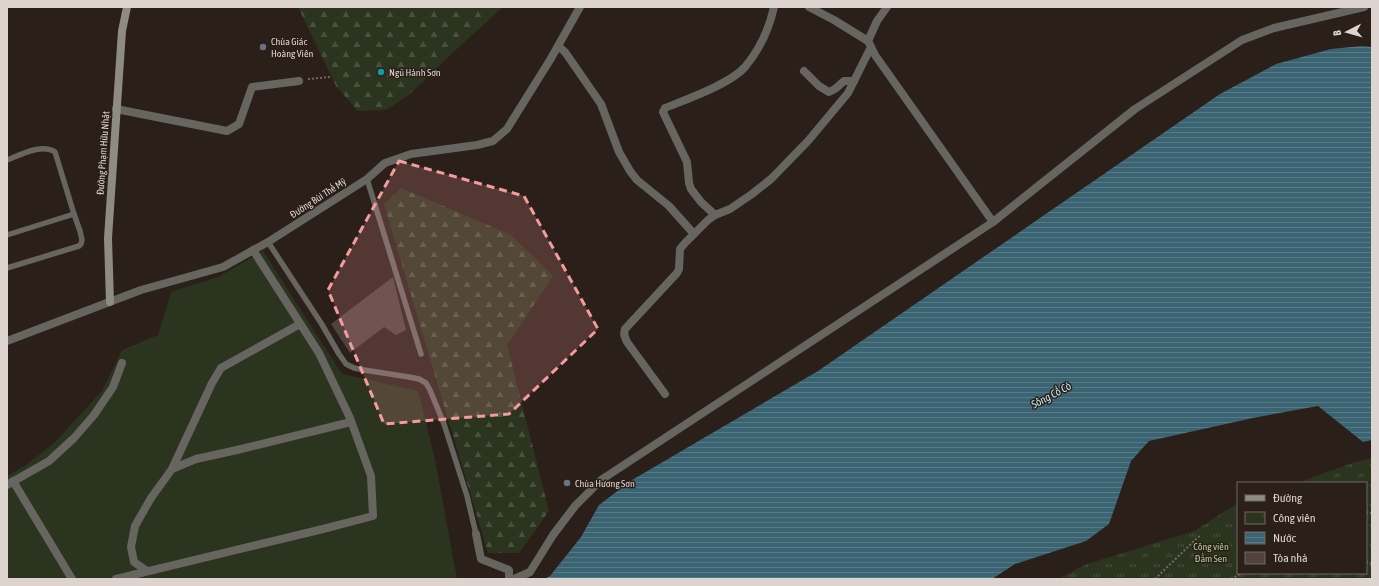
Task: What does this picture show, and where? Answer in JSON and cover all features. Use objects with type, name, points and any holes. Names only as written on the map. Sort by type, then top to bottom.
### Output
[{"type":"street","name":"Đường Phạm Hữu Nhật","points":[[110,302],[108,238],[122,31],[127,7]]},
{"type":"street","name":"Đường Bùi Thế Mỹ","points":[[7,341],[141,290],[223,267],[268,242],[367,179],[385,163],[411,154],[477,145],[493,141],[507,129],[580,7]]},
{"type":"street","points":[[715,215],[701,202],[691,189],[687,162],[662,112],[665,108],[722,84],[744,68],[766,36],[774,7]]},
{"type":"street","points":[[809,7],[834,20],[870,44],[875,55],[993,222]]},
{"type":"street","points":[[665,394],[634,352],[625,337],[625,329],[677,273],[679,269],[680,250],[694,234],[708,220],[741,202],[771,178],[808,141],[838,106],[848,93],[854,81],[870,44],[877,21],[887,7]]},
{"type":"street","points":[[514,579],[530,572],[553,535],[575,506],[601,480],[993,222],[1135,109],[1242,40],[1274,28],[1364,7]]},
{"type":"street","points":[[558,46],[565,52],[601,104],[615,142],[630,171],[638,180],[669,206],[694,234]]},
{"type":"street","points":[[804,71],[819,86],[829,92],[844,81],[854,81]]},
{"type":"street","points":[[116,109],[227,131],[239,124],[252,87],[299,81]]},
{"type":"street","points":[[116,579],[372,516],[371,476],[351,422],[319,353],[253,250]]},
{"type":"street","points":[[147,572],[134,562],[131,547],[135,526],[151,498],[172,469],[212,383],[221,368],[300,324]]},
{"type":"street","points":[[72,579],[10,483],[49,461],[74,438],[94,416],[113,388],[122,363]]},
{"type":"street","points":[[172,469],[196,459],[351,422]]},
{"type":"street","points":[[476,534],[481,559],[509,570],[509,579]]},
{"type":"lane","points":[[7,160],[40,149],[50,149],[54,152],[82,240],[81,244],[7,268]]},
{"type":"lane","points":[[367,179],[421,354]]},
{"type":"lane","points":[[7,235],[74,214]]},
{"type":"lane","points":[[268,242],[346,364],[359,369],[409,377],[426,383],[444,424],[467,496],[476,534]]},
{"type":"path","points":[[313,78],[330,77]]},
{"type":"path","points":[[1155,579],[1201,535]]},
{"type":"path","points":[[1231,579],[1240,574]]},
{"type":"highlighted area","points":[[399,161],[524,196],[598,329],[509,414],[384,424],[328,290]]},
{"type":"green space","name":"Ngũ Hành Sơn","points":[[298,7],[503,7],[409,95],[386,110],[358,111],[336,86]]},
{"type":"green space","points":[[401,188],[511,235],[553,276],[507,345],[549,511],[519,553],[488,553],[384,204]]},
{"type":"green space","points":[[263,251],[342,374],[418,391],[435,459],[457,579],[7,579],[7,476],[26,465],[54,443],[102,391],[122,350],[158,335],[171,292],[218,277]]},
{"type":"green space","name":"Công viên Đầm Sen","points":[[1372,458],[1372,579],[1058,579],[1087,564],[1194,531],[1237,504],[1237,574],[1367,574],[1367,482],[1300,482],[1352,463]]},
{"type":"water","name":"Sông Cổ Cò","points":[[1362,46],[1372,47],[1372,440],[1363,442],[1318,406],[1253,418],[1149,441],[1131,461],[1109,524],[1086,541],[1015,564],[992,579],[544,579],[550,576],[581,537],[599,505],[632,480],[818,371],[1220,94],[1276,64],[1331,49]]},
{"type":"building","points":[[393,277],[406,330],[396,335],[384,327],[350,353],[331,324]]},
{"type":"place","name":"Chùa Giác Hoàng Viên","points":[[263,47]]},
{"type":"place","name":"Ngũ Hành Sơn","points":[[381,72]]},
{"type":"place","name":"Chùa Hương Sơn","points":[[567,483]]}]
